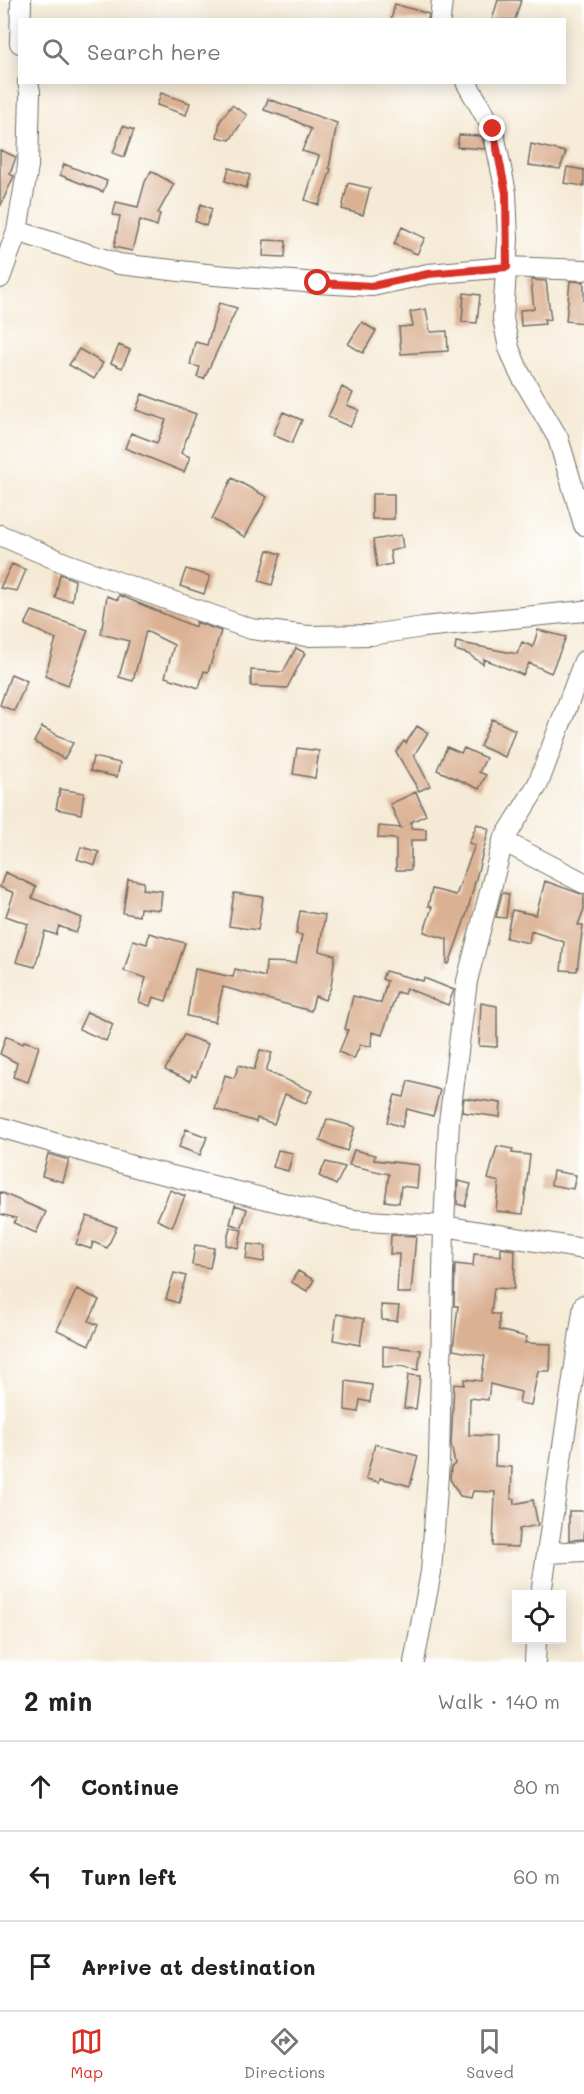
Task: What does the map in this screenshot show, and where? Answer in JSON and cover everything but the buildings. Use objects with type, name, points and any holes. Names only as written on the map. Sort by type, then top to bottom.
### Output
[{"type":"street","points":[[21,0],[21,18]]},
{"type":"street","points":[[440,18],[442,0]]},
{"type":"street","points":[[0,278],[17,231],[28,166],[28,84]]},
{"type":"street","points":[[466,84],[493,129],[506,193],[507,267],[503,318],[509,348],[519,372],[558,438],[584,525]]},
{"type":"street","points":[[17,231],[120,264],[215,275],[318,283],[372,286],[428,274],[507,267],[584,270]]},
{"type":"street","points":[[0,535],[67,564],[250,629],[308,636],[371,635],[423,627],[584,611]]},
{"type":"street","points":[[414,1662],[430,1572],[439,1461],[444,1226],[449,1122],[467,981],[503,841],[538,784],[584,661]]},
{"type":"street","points":[[503,841],[584,884]]},
{"type":"street","points":[[0,1127],[139,1168],[353,1220],[444,1226],[584,1249]]},
{"type":"street","points":[[543,1590],[584,1305]]},
{"type":"street","points":[[549,1553],[584,1551]]},
{"type":"street","points":[[535,1662],[536,1644]]},
{"type":"route","points":[[318,283],[372,286],[428,274],[507,267],[506,193],[493,129]]}]
